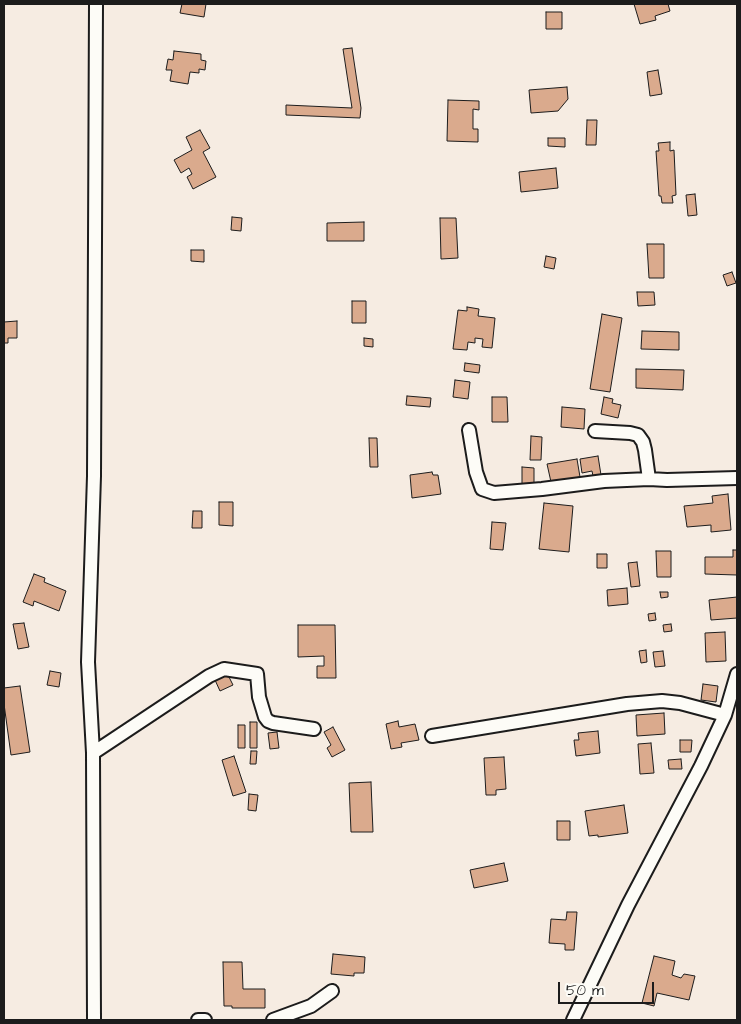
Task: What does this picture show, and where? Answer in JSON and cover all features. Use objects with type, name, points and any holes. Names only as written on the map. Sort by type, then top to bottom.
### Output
[{"type":"street","points":[[94,1020],[93,753],[88,662],[94,476],[96,4]]},
{"type":"street","points":[[469,430],[476,472],[482,488],[494,493],[604,481],[737,478]]},
{"type":"street","points":[[595,431],[638,435],[645,450],[649,479]]},
{"type":"street","points":[[93,753],[209,676],[224,669],[257,674],[259,697],[268,721],[314,729]]},
{"type":"street","points":[[573,1020],[628,905],[701,766],[725,715],[737,674]]},
{"type":"street","points":[[432,736],[627,704],[662,701],[725,715]]},
{"type":"street","points":[[273,1020],[311,1006],[332,991]]},
{"type":"street","points":[[198,1020],[204,1020]]},
{"type":"building","points":[[182,4],[206,4],[204,17],[180,13]]},
{"type":"building","points":[[634,4],[668,4],[670,11],[655,16],[656,20],[640,24]]},
{"type":"building","points":[[546,12],[562,12],[562,29],[546,29]]},
{"type":"building","points":[[352,48],[361,108],[360,118],[286,115],[286,105],[352,108],[343,49]]},
{"type":"building","points":[[174,51],[201,54],[201,60],[206,61],[205,70],[199,69],[199,73],[190,72],[188,84],[170,81],[172,70],[166,70],[168,59],[173,60]]},
{"type":"building","points":[[658,70],[662,94],[650,96],[647,72]]},
{"type":"building","points":[[567,87],[568,99],[558,111],[531,113],[529,90]]},
{"type":"building","points":[[448,100],[479,101],[479,110],[473,109],[473,129],[478,129],[478,142],[447,141]]},
{"type":"building","points":[[587,120],[597,120],[596,145],[586,145]]},
{"type":"building","points":[[200,130],[210,148],[203,152],[216,177],[193,189],[187,177],[192,174],[189,168],[181,173],[174,160],[192,150],[186,137]]},
{"type":"building","points":[[548,138],[565,138],[565,147],[548,146]]},
{"type":"building","points":[[670,142],[670,151],[674,150],[676,195],[672,196],[673,203],[662,203],[661,196],[659,196],[656,151],[659,151],[658,143]]},
{"type":"building","points":[[556,168],[558,188],[521,192],[519,172]]},
{"type":"building","points":[[695,194],[697,215],[688,216],[686,195]]},
{"type":"building","points":[[232,217],[242,218],[241,231],[231,230]]},
{"type":"building","points":[[440,218],[456,218],[458,258],[441,259]]},
{"type":"building","points":[[364,222],[364,241],[327,241],[327,223]]},
{"type":"building","points":[[647,244],[664,244],[664,278],[649,278]]},
{"type":"building","points":[[191,250],[204,250],[204,262],[191,261]]},
{"type":"building","points":[[546,256],[556,258],[554,269],[544,267]]},
{"type":"building","points":[[732,272],[736,283],[727,286],[723,275]]},
{"type":"building","points":[[637,292],[654,292],[655,305],[638,306]]},
{"type":"building","points":[[352,301],[366,301],[366,323],[352,323]]},
{"type":"building","points":[[467,307],[479,309],[478,316],[495,318],[492,348],[482,347],[483,339],[475,338],[475,343],[468,342],[467,350],[453,349],[458,310],[467,311]]},
{"type":"building","points":[[602,314],[622,318],[610,392],[590,389]]},
{"type":"building","points":[[17,321],[17,338],[8,338],[8,343],[4,343],[4,322]]},
{"type":"building","points":[[642,331],[679,332],[679,350],[641,349]]},
{"type":"building","points":[[364,338],[373,339],[373,347],[364,346]]},
{"type":"building","points":[[465,363],[480,365],[479,373],[464,371]]},
{"type":"building","points":[[636,369],[684,370],[683,390],[636,388]]},
{"type":"building","points":[[455,380],[470,382],[468,399],[453,397]]},
{"type":"building","points":[[407,396],[431,398],[430,407],[406,405]]},
{"type":"building","points":[[492,397],[507,397],[508,422],[492,422]]},
{"type":"building","points":[[604,397],[613,399],[612,403],[621,405],[618,418],[601,414]]},
{"type":"building","points":[[562,407],[585,409],[584,429],[561,427]]},
{"type":"building","points":[[531,436],[542,437],[541,460],[530,460]]},
{"type":"building","points":[[369,438],[377,438],[378,467],[370,467]]},
{"type":"building","points":[[598,456],[601,475],[593,476],[592,471],[582,473],[580,459]]},
{"type":"building","points":[[577,459],[580,477],[551,482],[547,464]]},
{"type":"building","points":[[522,467],[534,468],[534,485],[522,485]]},
{"type":"building","points":[[432,472],[433,475],[438,475],[441,494],[412,498],[410,475]]},
{"type":"building","points":[[728,494],[731,530],[711,532],[711,525],[687,527],[684,506],[713,503],[712,496]]},
{"type":"building","points":[[219,502],[233,502],[233,526],[219,525]]},
{"type":"building","points":[[544,503],[573,506],[569,552],[539,549]]},
{"type":"building","points":[[193,511],[202,511],[202,528],[192,528]]},
{"type":"building","points":[[492,522],[506,523],[503,550],[490,549]]},
{"type":"building","points":[[733,550],[737,550],[737,575],[705,574],[705,557],[733,557]]},
{"type":"building","points":[[656,551],[671,551],[671,577],[657,577]]},
{"type":"building","points":[[597,554],[607,554],[607,568],[597,568]]},
{"type":"building","points":[[637,562],[640,586],[631,587],[628,563]]},
{"type":"building","points":[[34,574],[45,578],[44,582],[66,591],[59,611],[34,601],[33,606],[23,602]]},
{"type":"building","points":[[627,588],[628,604],[608,606],[607,590]]},
{"type":"building","points":[[660,592],[668,592],[668,597],[661,598]]},
{"type":"building","points":[[737,597],[737,618],[711,620],[709,600]]},
{"type":"building","points":[[655,613],[656,620],[649,621],[648,614]]},
{"type":"building","points":[[24,623],[29,647],[18,649],[13,624]]},
{"type":"building","points":[[671,624],[672,631],[664,632],[663,625]]},
{"type":"building","points":[[298,625],[335,625],[336,678],[317,678],[317,666],[324,666],[324,656],[298,657]]},
{"type":"building","points":[[725,632],[726,661],[706,662],[705,633]]},
{"type":"building","points":[[646,650],[647,662],[641,663],[639,651]]},
{"type":"building","points":[[663,651],[665,666],[655,667],[653,652]]},
{"type":"building","points":[[50,671],[61,673],[59,687],[47,685]]},
{"type":"building","points":[[228,675],[233,685],[220,691],[215,680]]},
{"type":"building","points":[[703,684],[718,686],[716,702],[701,700]]},
{"type":"building","points":[[20,686],[30,752],[11,755],[4,704],[4,688]]},
{"type":"building","points":[[664,713],[665,734],[637,736],[636,715]]},
{"type":"building","points":[[398,721],[399,727],[415,724],[419,740],[401,743],[402,747],[391,749],[386,724]]},
{"type":"building","points":[[250,722],[257,722],[257,748],[250,748]]},
{"type":"building","points":[[238,725],[245,725],[245,748],[238,748]]},
{"type":"building","points":[[333,727],[345,750],[332,757],[327,748],[331,745],[324,732]]},
{"type":"building","points":[[598,731],[600,753],[576,756],[574,740],[579,740],[578,733]]},
{"type":"building","points":[[277,732],[279,748],[270,749],[268,733]]},
{"type":"building","points":[[680,740],[692,740],[691,752],[680,752]]},
{"type":"building","points":[[651,743],[654,773],[640,774],[638,744]]},
{"type":"building","points":[[251,751],[257,751],[256,764],[250,764]]},
{"type":"building","points":[[234,756],[246,792],[233,796],[222,760]]},
{"type":"building","points":[[504,757],[506,789],[496,790],[496,795],[486,795],[484,758]]},
{"type":"building","points":[[681,759],[682,769],[669,769],[668,760]]},
{"type":"building","points":[[371,782],[373,832],[351,832],[349,783]]},
{"type":"building","points":[[249,794],[258,795],[256,811],[248,810]]},
{"type":"building","points":[[624,805],[628,833],[598,837],[598,835],[589,836],[585,811]]},
{"type":"building","points":[[557,821],[570,821],[570,840],[557,840]]},
{"type":"building","points":[[504,863],[508,881],[474,888],[470,870]]},
{"type":"building","points":[[567,912],[577,912],[574,950],[565,950],[565,944],[549,943],[551,919],[566,920]]},
{"type":"building","points":[[333,954],[365,957],[364,973],[354,973],[354,976],[331,974]]},
{"type":"building","points":[[654,956],[675,961],[672,975],[681,978],[684,974],[695,976],[689,1000],[657,993],[654,1006],[642,1003]]},
{"type":"building","points":[[223,962],[242,962],[243,989],[265,989],[265,1008],[232,1008],[232,1006],[224,1006]]}]
